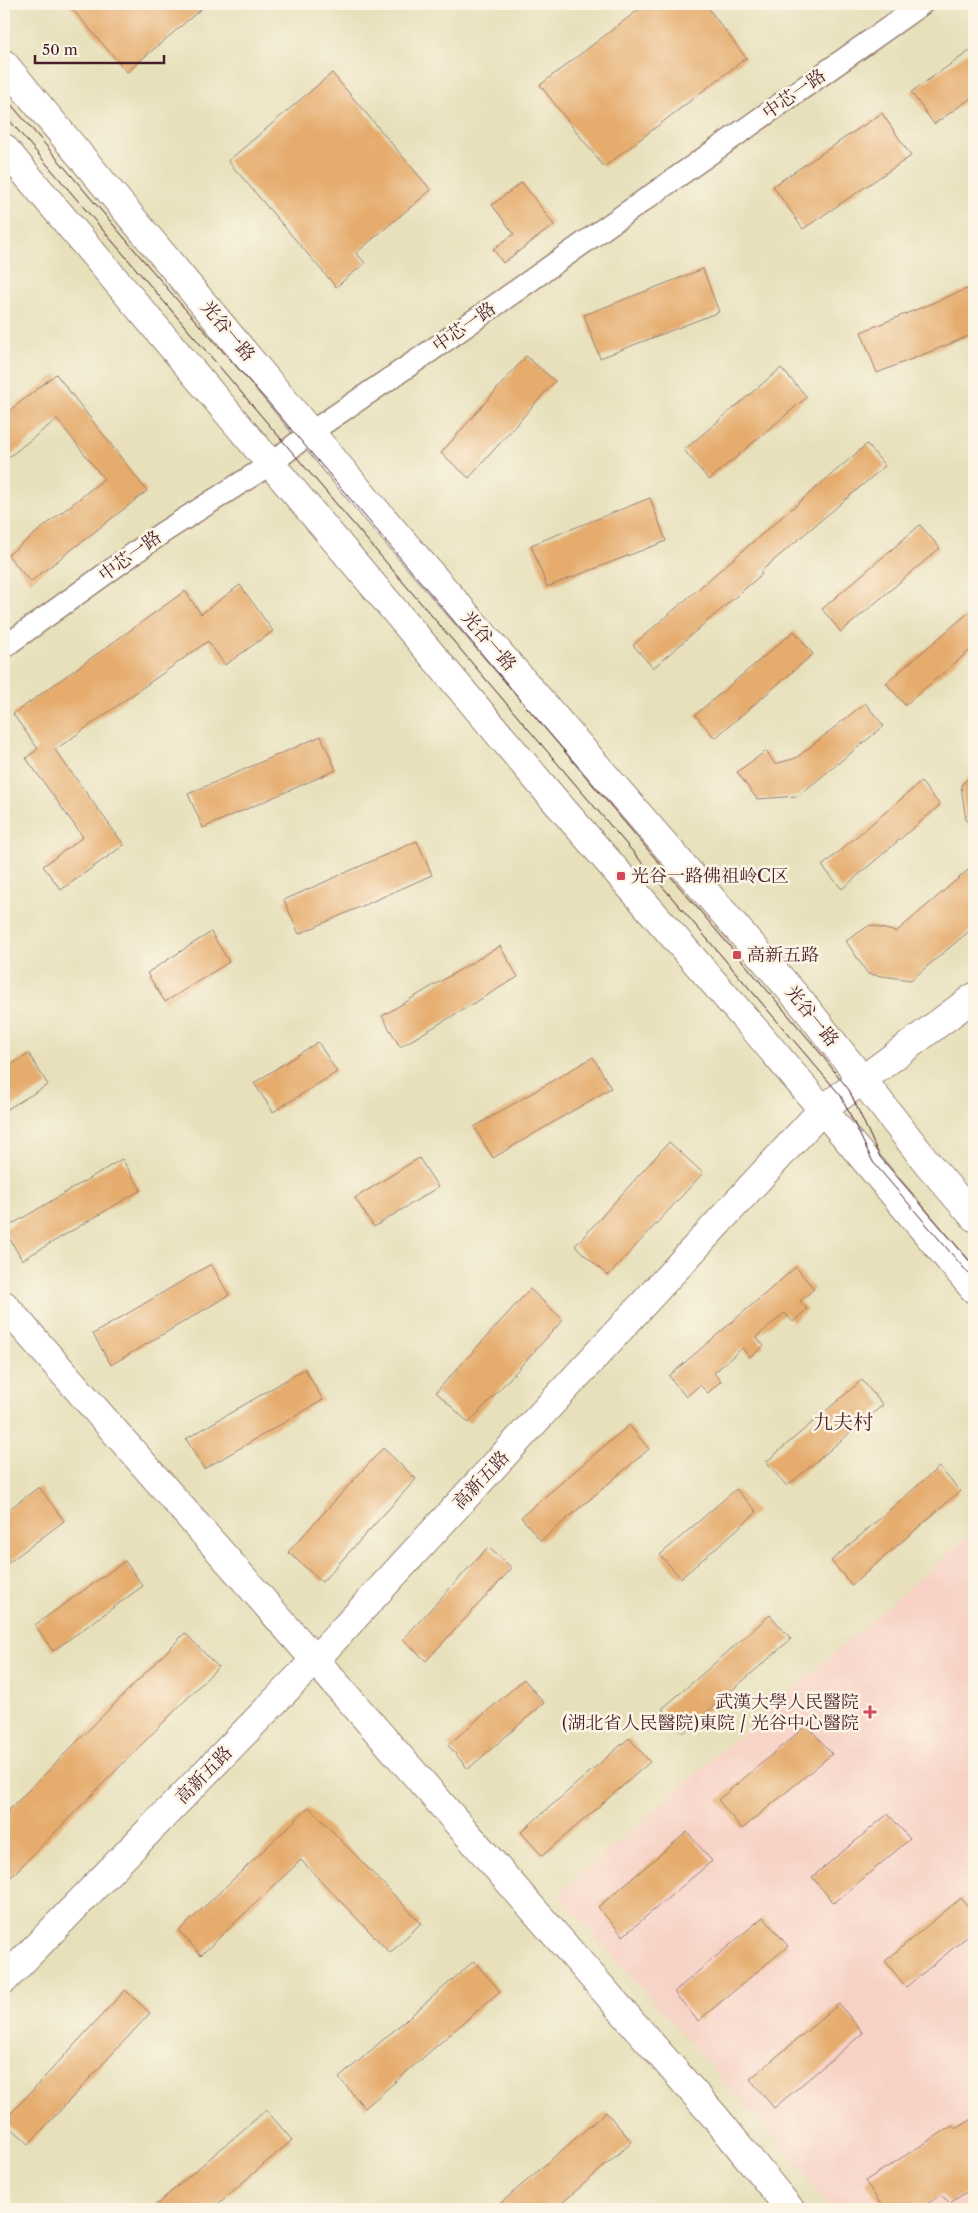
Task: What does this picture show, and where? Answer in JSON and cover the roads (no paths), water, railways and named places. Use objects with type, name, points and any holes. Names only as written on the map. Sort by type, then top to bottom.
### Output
[{"type":"main road","name":"光谷一路","points":[[4,64],[366,499],[806,1008],[929,1165],[974,1217]]},
{"type":"main road","points":[[4,148],[272,463],[552,797],[974,1289]]},
{"type":"main road","name":"高新五路","points":[[4,1980],[311,1665],[822,1110],[974,998]]},
{"type":"main road","points":[[4,1304],[706,2126],[774,2209]]},
{"type":"main road","points":[[4,1324],[716,2118],[790,2209]]},
{"type":"street","name":"中芯一路","points":[[4,648],[162,533],[272,463],[311,432],[432,350],[922,4]]},
{"type":"tram line","points":[[4,96],[178,301],[268,402],[817,1049],[849,1090],[880,1157],[974,1266]]},
{"type":"tram line","points":[[4,114],[841,1096],[873,1162],[974,1280]]},
{"type":"place","name":"光谷一路佛祖岭C区","points":[[621,876]]},
{"type":"place","name":"高新五路","points":[[737,955]]},
{"type":"place","name":"武漢大學人民醫院 (湖北省人民醫院)東院 / 光谷中心醫院","points":[[870,1712]]},
{"type":"district","name":"九夫村","points":[[843,1422]]}]
